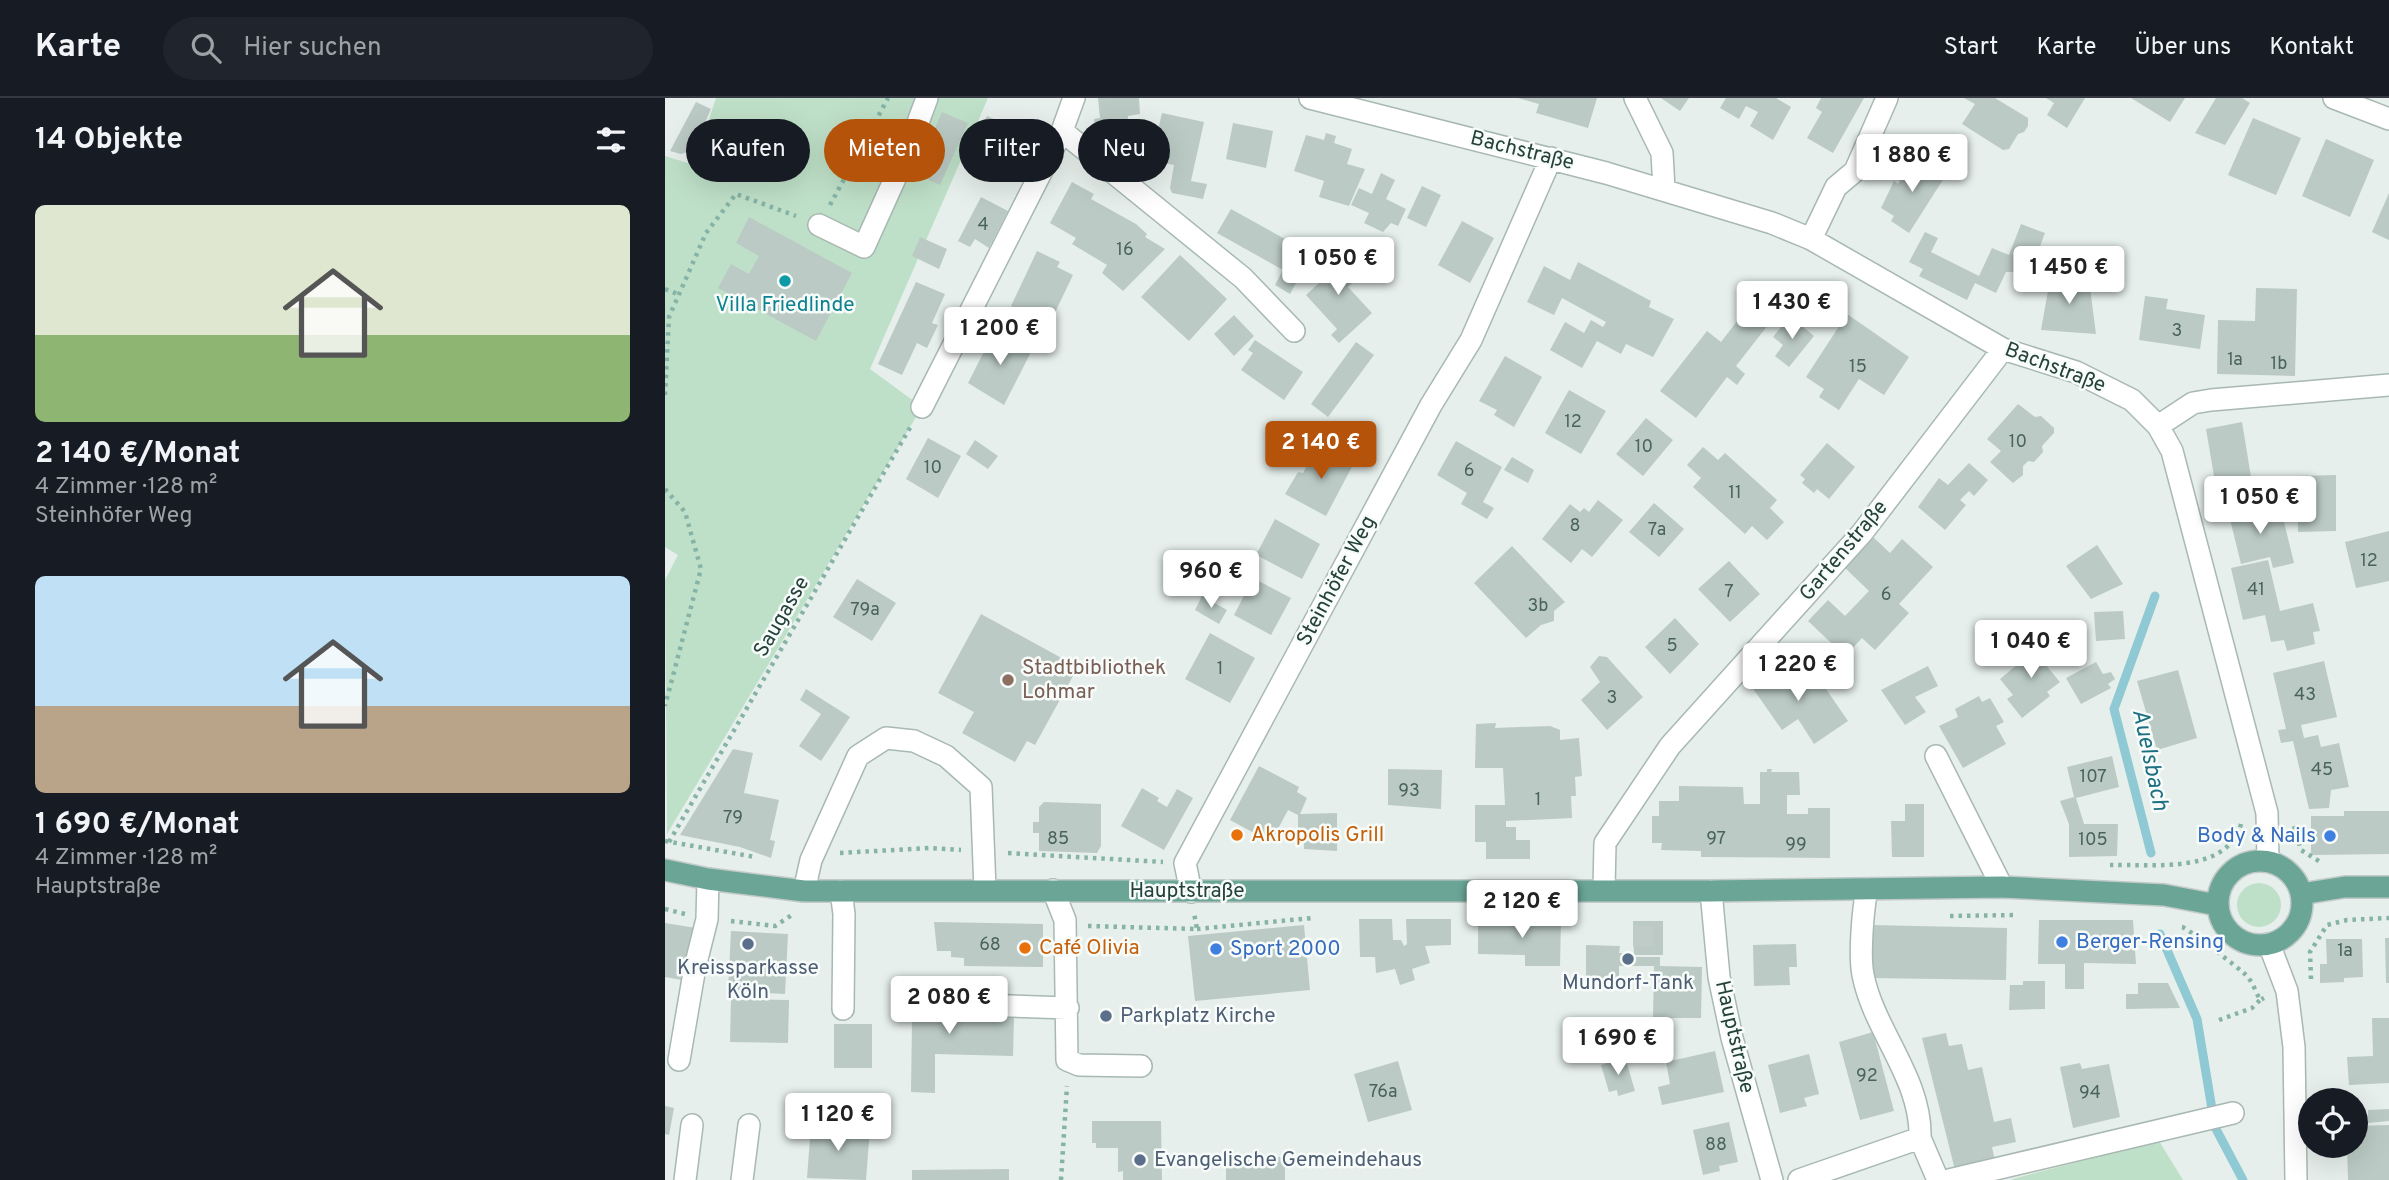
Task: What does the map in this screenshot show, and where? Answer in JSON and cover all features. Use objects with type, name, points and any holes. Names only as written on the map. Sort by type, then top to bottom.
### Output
[{"type":"main road","points":[[2250,861],[2268,861],[2290,873],[2301,894],[2301,913],[2295,926],[2280,940],[2269,944],[2253,944],[2238,939],[2220,918],[2217,905],[2221,885],[2229,873],[2250,861]]},
{"type":"main road","name":"Hauptstraße","points":[[666,871],[804,891],[1711,891],[2002,887],[2154,895],[2217,905]]},
{"type":"main road","points":[[2301,894],[2345,887],[2389,887]]},
{"type":"street","points":[[819,225],[864,247],[907,152],[927,98]]},
{"type":"street","points":[[1064,126],[1074,98]]},
{"type":"street","name":"Bachstraße","points":[[1310,98],[1551,158],[1772,223],[1811,239],[2003,349],[2095,380],[2132,400],[2158,426],[2172,451],[2224,659],[2245,720],[2267,813],[2268,861]]},
{"type":"street","points":[[1635,98],[1662,153],[1664,190]]},
{"type":"street","points":[[1811,239],[1836,187],[1855,171],[1887,98]]},
{"type":"street","points":[[2334,98],[2389,119]]},
{"type":"street","points":[[1064,133],[1243,278],[1294,331]]},
{"type":"street","name":"Steinhöfer Weg","points":[[1185,863],[1431,405],[1471,340],[1551,158]]},
{"type":"street","points":[[922,407],[1036,182]]},
{"type":"street","name":"Gartenstraße","points":[[1604,889],[1605,843],[1670,746],[1863,533],[2003,349]]},
{"type":"street","points":[[2158,426],[2193,403],[2389,385]]},
{"type":"street","points":[[804,891],[811,860],[857,756],[886,738],[914,741],[946,756],[981,787],[985,890]]},
{"type":"street","points":[[1936,756],[2002,887]]},
{"type":"street","points":[[1185,863],[1191,892]]},
{"type":"street","points":[[679,1060],[695,967],[707,919],[708,879]]},
{"type":"street","points":[[1867,889],[1862,914],[1863,974],[1874,1010],[1911,1089],[1921,1124],[1920,1138],[1938,1180]]},
{"type":"street","points":[[1053,890],[1065,920],[1067,1060],[1079,1065],[1141,1066]]},
{"type":"street","points":[[841,891],[845,914],[843,1009]]},
{"type":"street","name":"Hauptstraße","points":[[1711,891],[1719,977],[1732,1038],[1772,1180]]},
{"type":"street","points":[[2269,944],[2287,991],[2294,1047],[2296,1180]]},
{"type":"street","points":[[954,1003],[1068,1008]]},
{"type":"street","points":[[1949,1180],[2233,1113]]},
{"type":"street","points":[[685,1180],[692,1125]]},
{"type":"street","points":[[742,1180],[749,1125]]},
{"type":"street","points":[[1798,1180],[1920,1138]]},
{"type":"path","points":[[665,395],[669,317],[706,233],[736,194],[819,225],[888,98]]},
{"type":"path","points":[[665,289],[680,295]]},
{"type":"path","name":"Saugasse","points":[[667,841],[922,407]]},
{"type":"path","points":[[665,489],[685,512],[701,569],[665,706]]},
{"type":"path","points":[[667,841],[759,858]]},
{"type":"path","points":[[811,860],[853,850],[929,848],[1185,863]]},
{"type":"path","points":[[2096,865],[2175,863]]},
{"type":"path","points":[[1065,920],[1092,927],[1197,929],[1191,892]]},
{"type":"path","points":[[2347,920],[2389,918]]},
{"type":"path","points":[[2219,1020],[2252,1008],[2260,1000]]},
{"type":"path","points":[[1061,1180],[1067,1060]]},
{"type":"green space","points":[[716,98],[988,98],[979,119],[959,119],[959,165],[870,369],[922,407],[667,834],[665,580],[678,555],[665,547],[665,156],[686,163],[686,182],[810,182],[810,119],[709,119]]},
{"type":"green space","points":[[2259,883],[2268,884],[2275,889],[2280,896],[2280,914],[2275,921],[2268,926],[2259,927],[2250,926],[2243,921],[2238,914],[2237,905],[2238,896],[2243,889],[2250,884]]},
{"type":"green space","points":[[2159,1141],[2183,1180],[2010,1180],[2016,1178]]},
{"type":"building","points":[[1098,98],[1139,98],[1140,114],[1128,116],[1128,119],[1094,119],[1100,118]]},
{"type":"building","points":[[1518,98],[1597,98],[1588,128],[1536,113],[1539,104]]},
{"type":"building","points":[[1661,98],[1689,98],[1680,111]]},
{"type":"building","points":[[1726,98],[1776,98],[1791,107],[1773,140],[1750,126],[1758,112],[1746,106],[1739,119],[1720,108]]},
{"type":"building","points":[[1821,98],[1864,98],[1833,153],[1807,138],[1822,112],[1816,108]]},
{"type":"building","points":[[1964,98],[1995,98],[2028,118],[2028,126],[2024,132],[2018,134],[2009,149],[2003,150],[1962,124],[1975,104]]},
{"type":"building","points":[[2046,98],[2085,98],[2067,128],[2047,115],[2054,103]]},
{"type":"building","points":[[2131,98],[2185,98],[2170,122]]},
{"type":"building","points":[[2216,98],[2242,98],[2250,103],[2225,145],[2195,133]]},
{"type":"building","points":[[696,102],[711,109],[707,119],[687,119]]},
{"type":"building","points":[[942,112],[959,119],[959,143],[945,174],[945,119],[939,119]]},
{"type":"building","points":[[1162,113],[1204,122],[1191,181],[1207,184],[1203,199],[1172,193],[1170,188],[1174,165],[1170,164],[1170,119],[1161,119]]},
{"type":"building","points":[[2253,118],[2301,138],[2276,195],[2228,175]]},
{"type":"building","points":[[686,121],[686,153],[670,151]]},
{"type":"building","points":[[1233,123],[1273,131],[1266,168],[1226,159]]},
{"type":"building","points":[[1326,133],[1336,136],[1334,143],[1352,149],[1347,164],[1365,169],[1349,206],[1319,197],[1324,181],[1294,171],[1306,135],[1324,140]]},
{"type":"building","points":[[2326,139],[2374,160],[2350,217],[2302,196]]},
{"type":"building","points":[[1915,156],[1946,175],[1909,233],[1891,221],[1894,216],[1881,208],[1894,181],[1898,184]]},
{"type":"building","points":[[1381,173],[1395,180],[1386,199],[1406,209],[1398,226],[1391,223],[1383,232],[1364,223],[1369,213],[1351,205],[1359,188],[1372,194]]},
{"type":"building","points":[[1072,182],[1094,194],[1091,199],[1136,224],[1147,234],[1145,237],[1165,249],[1123,291],[1102,273],[1107,265],[1072,244],[1076,238],[1050,223]]},
{"type":"building","points":[[1422,186],[1441,195],[1426,227],[1407,218]]},
{"type":"building","points":[[2389,193],[2389,240],[2372,232]]},
{"type":"building","points":[[981,197],[1008,211],[989,248],[975,239],[970,247],[958,241]]},
{"type":"building","points":[[1231,209],[1312,254],[1290,294],[1275,285],[1283,270],[1217,233]]},
{"type":"building","name":"Villa Friedlinde","points":[[749,217],[852,273],[816,341],[718,288],[731,264],[749,274],[759,256],[736,243]]},
{"type":"building","points":[[1462,221],[1494,238],[1470,283],[1438,265]]},
{"type":"building","points":[[2021,224],[2045,233],[2033,265],[2022,260],[2017,272],[2006,272],[1996,293],[1975,283],[1967,300],[1919,276],[1923,269],[1909,262],[1925,232],[1938,238],[1931,252],[1979,276],[1992,248],[2009,255]]},
{"type":"building","points":[[920,237],[947,249],[939,269],[912,256]]},
{"type":"building","points":[[1037,251],[1060,262],[1057,267],[1073,275],[1048,327],[1011,306]]},
{"type":"building","points":[[1336,251],[1358,277],[1348,287],[1372,313],[1339,343],[1331,335],[1337,329],[1306,295],[1319,283],[1314,278],[1319,266]]},
{"type":"building","points":[[1180,255],[1227,299],[1189,341],[1141,297]]},
{"type":"building","points":[[1578,262],[1651,301],[1649,307],[1674,319],[1653,357],[1626,344],[1621,354],[1597,341],[1582,368],[1550,350],[1565,322],[1584,333],[1591,320],[1603,327],[1606,322],[1562,298],[1554,315],[1527,302],[1544,266],[1570,280]]},
{"type":"building","points":[[2051,274],[2089,280],[2096,334],[2041,330]]},
{"type":"building","points":[[916,282],[945,294],[932,323],[938,325],[927,348],[917,343],[902,375],[878,364]]},
{"type":"building","points":[[2256,288],[2297,289],[2295,376],[2217,374],[2218,320],[2255,321]]},
{"type":"building","points":[[2145,296],[2168,299],[2166,309],[2205,315],[2200,349],[2139,340]]},
{"type":"building","points":[[1747,308],[1768,325],[1736,366],[1745,374],[1737,385],[1727,377],[1696,418],[1660,391],[1707,331],[1721,342]]},
{"type":"building","points":[[1847,314],[1909,357],[1884,395],[1859,379],[1839,410],[1819,397],[1824,389],[1806,377]]},
{"type":"building","points":[[1234,315],[1254,336],[1234,356],[1214,334]]},
{"type":"building","points":[[1790,316],[1814,336],[1789,367],[1775,356],[1783,345],[1773,337]]},
{"type":"building","points":[[996,328],[1017,339],[1015,344],[1031,352],[1004,405],[968,383]]},
{"type":"building","points":[[1255,340],[1303,372],[1284,400],[1241,370],[1253,353],[1248,350]]},
{"type":"building","points":[[1356,342],[1374,355],[1328,417],[1311,404]]},
{"type":"building","points":[[1505,356],[1542,377],[1514,427],[1494,415],[1497,410],[1479,401]]},
{"type":"building","points":[[1569,390],[1606,411],[1581,454],[1545,433]]},
{"type":"building","points":[[2018,404],[2035,417],[2041,416],[2054,428],[2054,433],[2042,446],[2043,452],[2034,462],[2028,461],[2023,466],[2023,475],[2013,483],[1990,462],[2001,451],[1987,439]]},
{"type":"building","points":[[1646,418],[1673,440],[1643,476],[1616,454]]},
{"type":"building","points":[[2242,422],[2254,495],[2218,500],[2206,429]]},
{"type":"building","points":[[928,438],[961,456],[938,498],[906,479]]},
{"type":"building","points":[[975,440],[998,456],[988,469],[966,454]]},
{"type":"building","points":[[1456,441],[1502,467],[1483,502],[1494,508],[1487,519],[1461,504],[1467,493],[1437,475]]},
{"type":"building","points":[[1827,443],[1855,467],[1829,499],[1817,489],[1814,493],[1802,483],[1805,479],[1800,475]]},
{"type":"building","points":[[1703,447],[1718,460],[1725,453],[1777,500],[1770,508],[1784,522],[1767,540],[1752,526],[1745,534],[1693,487],[1701,478],[1687,465]]},
{"type":"building","points":[[1316,448],[1333,457],[1336,451],[1355,461],[1326,516],[1285,494],[1298,472],[1303,473]]},
{"type":"building","points":[[1512,457],[1534,470],[1528,483],[1504,470]]},
{"type":"building","points":[[1969,463],[1988,480],[1974,496],[1969,491],[1960,500],[1966,505],[1945,530],[1918,507],[1939,478],[1948,485]]},
{"type":"building","points":[[2336,475],[2336,531],[2298,532],[2297,476]]},
{"type":"building","points":[[1598,500],[1623,520],[1592,557],[1582,549],[1571,563],[1542,539],[1570,504],[1580,512],[1584,508],[1589,512]]},
{"type":"building","points":[[2265,501],[2270,522],[2283,518],[2294,563],[2273,568],[2270,557],[2241,564],[2228,511]]},
{"type":"building","points":[[1654,503],[1684,529],[1659,557],[1629,532]]},
{"type":"building","points":[[1275,519],[1320,544],[1302,579],[1256,555]]},
{"type":"building","points":[[2389,531],[2389,581],[2356,588],[2345,542]]},
{"type":"building","points":[[1872,536],[1890,553],[1902,539],[1933,567],[1899,604],[1909,613],[1875,650],[1862,638],[1845,656],[1808,621],[1828,600],[1845,616],[1869,591],[1844,567]]},
{"type":"building","points":[[2097,545],[2123,584],[2091,599],[2066,566]]},
{"type":"building","points":[[1512,546],[1565,602],[1554,611],[1554,621],[1541,625],[1526,638],[1474,583]]},
{"type":"building","points":[[2268,560],[2280,611],[2313,603],[2320,631],[2313,632],[2315,644],[2287,651],[2284,640],[2271,642],[2265,615],[2243,620],[2231,568]]},
{"type":"building","points":[[1729,561],[1760,594],[1730,622],[1698,589]]},
{"type":"building","points":[[1253,578],[1291,598],[1271,635],[1234,615]]},
{"type":"building","points":[[857,579],[896,603],[872,641],[833,617]]},
{"type":"building","points":[[1202,596],[1227,610],[1219,624],[1195,610]]},
{"type":"building","points":[[2123,611],[2125,639],[2096,641],[2094,612]]},
{"type":"building","name":"Stadtbibliothek Lohmar","points":[[981,614],[1078,667],[1035,745],[1027,741],[1015,762],[962,733],[974,712],[938,693]]},
{"type":"building","points":[[1675,618],[1699,644],[1670,674],[1645,647]]},
{"type":"building","points":[[1210,633],[1255,658],[1230,703],[1185,679]]},
{"type":"building","points":[[2049,638],[2059,651],[2044,663],[2060,682],[2047,692],[2050,696],[2022,718],[2007,699],[2013,695],[2000,679]]},
{"type":"building","points":[[1599,656],[1607,657],[1643,697],[1607,730],[1581,700],[1600,682],[1590,667]]},
{"type":"building","points":[[2324,661],[2337,717],[2301,725],[2304,738],[2318,735],[2321,747],[2339,743],[2349,787],[2331,790],[2329,808],[2309,809],[2293,741],[2281,743],[2278,730],[2286,729],[2273,673]]},
{"type":"building","points":[[2096,662],[2103,674],[2111,672],[2115,679],[2108,684],[2111,688],[2081,704],[2066,678]]},
{"type":"building","points":[[1773,663],[1791,689],[1815,673],[1848,721],[1814,744],[1798,719],[1782,730],[1747,680]]},
{"type":"building","points":[[1928,666],[1938,686],[1915,697],[1926,712],[1905,725],[1881,690]]},
{"type":"building","points":[[2178,670],[2197,738],[2157,750],[2137,681]]},
{"type":"building","points":[[806,689],[850,717],[821,761],[799,746],[821,714],[800,700]]},
{"type":"building","points":[[1979,696],[1982,702],[1990,698],[2004,722],[1996,726],[2006,744],[1963,768],[1939,726],[1958,717],[1955,709]]},
{"type":"building","points":[[1496,723],[1495,728],[1550,726],[1560,730],[1560,740],[1579,738],[1582,776],[1575,777],[1576,796],[1571,796],[1572,818],[1506,821],[1506,827],[1516,827],[1516,840],[1530,840],[1530,859],[1486,859],[1486,842],[1475,842],[1475,805],[1505,805],[1503,768],[1475,768],[1476,724]]},
{"type":"building","points":[[733,749],[753,753],[744,793],[779,800],[770,840],[775,841],[771,858],[740,847],[680,835]]},
{"type":"building","points":[[2112,756],[2119,787],[2076,798],[2084,824],[2118,824],[2117,856],[2069,857],[2069,824],[2060,801],[2074,797],[2067,767]]},
{"type":"building","points":[[1259,766],[1299,787],[1297,792],[1307,798],[1300,814],[1337,813],[1337,851],[1304,849],[1304,833],[1298,833],[1298,815],[1288,810],[1271,842],[1230,820]]},
{"type":"building","points":[[1388,769],[1442,770],[1441,809],[1388,805]]},
{"type":"building","points":[[1767,769],[1772,769],[1771,772],[1799,772],[1800,795],[1787,795],[1787,814],[1808,814],[1808,808],[1830,808],[1830,858],[1701,857],[1701,851],[1661,850],[1662,843],[1652,843],[1652,816],[1659,816],[1659,801],[1679,801],[1679,786],[1743,787],[1744,804],[1760,804],[1760,772],[1767,772]]},
{"type":"building","points":[[1142,788],[1159,798],[1157,801],[1167,807],[1177,789],[1193,798],[1164,850],[1121,826]]},
{"type":"building","points":[[1044,802],[1101,804],[1101,846],[1097,853],[1039,851],[1039,833],[1033,833],[1033,822],[1039,822],[1039,807]]},
{"type":"building","points":[[1905,804],[1924,804],[1924,857],[1892,857],[1891,821],[1905,821]]},
{"type":"building","points":[[2344,811],[2389,811],[2389,854],[2311,855],[2311,816],[2344,816]]},
{"type":"building","points":[[1359,919],[1392,919],[1393,940],[1401,940],[1404,946],[1407,944],[1406,919],[1451,919],[1451,945],[1425,946],[1430,963],[1412,969],[1415,980],[1400,985],[1395,969],[1376,973],[1375,957],[1360,957]]},
{"type":"building","points":[[1478,919],[1561,921],[1560,966],[1525,966],[1525,955],[1478,954]]},
{"type":"building","points":[[2039,920],[2133,920],[2136,964],[2084,963],[2084,989],[2065,989],[2065,964],[2038,964]]},
{"type":"building","points":[[1633,921],[1663,921],[1663,955],[1634,955]]},
{"type":"building","points":[[934,922],[1043,924],[1043,967],[964,966],[964,958],[951,957],[951,951],[937,951]]},
{"type":"building","points":[[665,923],[696,928],[687,981],[665,977]]},
{"type":"building","points":[[1304,925],[1310,990],[1195,1001],[1188,936]]},
{"type":"building","points":[[1871,925],[2007,928],[2006,980],[1870,978]]},
{"type":"building","points":[[731,931],[788,934],[785,994],[728,991]]},
{"type":"building","points":[[2385,938],[2389,938],[2389,983],[2386,983]]},
{"type":"building","points":[[2326,939],[2362,939],[2363,977],[2344,978],[2344,982],[2320,983],[2320,964],[2327,964]]},
{"type":"building","points":[[1796,944],[1797,967],[1789,967],[1790,985],[1754,986],[1753,945]]},
{"type":"building","points":[[1586,945],[1620,946],[1619,953],[1632,953],[1632,957],[1660,957],[1660,966],[1702,967],[1701,1018],[1653,1018],[1654,966],[1619,966],[1619,979],[1586,979]]},
{"type":"building","points":[[2023,981],[2045,981],[2045,1009],[2009,1010],[2010,985],[2023,985]]},
{"type":"building","points":[[2138,983],[2168,983],[2180,1008],[2126,1009],[2126,994],[2138,994]]},
{"type":"building","points":[[899,991],[935,992],[935,1016],[1014,1017],[1013,1056],[935,1054],[935,1093],[911,1092],[912,1020],[898,1019]]},
{"type":"building","points":[[731,999],[789,1000],[788,1043],[730,1042]]},
{"type":"building","points":[[2372,1018],[2389,1018],[2389,1083],[2349,1085],[2347,1057],[2373,1056]]},
{"type":"building","points":[[834,1024],[872,1024],[872,1068],[834,1068]]},
{"type":"building","points":[[1873,1032],[1894,1111],[1860,1120],[1839,1042]]},
{"type":"building","points":[[1946,1033],[1949,1046],[1962,1044],[1968,1070],[1982,1067],[1994,1122],[2011,1118],[2016,1142],[1992,1147],[1995,1161],[1955,1170],[1922,1038]]},
{"type":"building","points":[[1715,1051],[1724,1092],[1662,1105],[1658,1087],[1670,1084],[1666,1062]]},
{"type":"building","points":[[1809,1054],[1819,1094],[1804,1098],[1807,1106],[1780,1113],[1768,1065]]},
{"type":"building","points":[[1625,1057],[1635,1091],[1618,1096],[1617,1090],[1609,1092],[1601,1065]]},
{"type":"building","points":[[1398,1061],[1412,1110],[1368,1122],[1354,1074]]},
{"type":"building","points":[[2080,1063],[2082,1069],[2109,1064],[2120,1117],[2073,1128],[2060,1067]]},
{"type":"building","points":[[665,1106],[674,1108],[669,1135],[665,1134]]},
{"type":"building","points":[[2389,1109],[2389,1121],[2368,1123],[2368,1110]]},
{"type":"building","name":"Evangelische Gemeindehaus","points":[[1092,1121],[1161,1121],[1162,1180],[1123,1180],[1123,1171],[1118,1172],[1118,1148],[1096,1148],[1096,1143],[1092,1143]]},
{"type":"building","points":[[1729,1122],[1738,1162],[1719,1166],[1720,1171],[1703,1175],[1693,1130]]},
{"type":"building","points":[[811,1125],[870,1128],[866,1180],[807,1178]]},
{"type":"building","points":[[2389,1125],[2389,1180],[2348,1180],[2347,1158],[2368,1158],[2368,1126]]},
{"type":"building","points":[[1226,1157],[1285,1157],[1285,1180],[1226,1180]]},
{"type":"building","points":[[1009,1169],[1009,1180],[912,1180],[912,1170]]},
{"type":"waterway","name":"Auelsbach","points":[[2151,853],[2114,709],[2155,596]]},
{"type":"waterway","name":"Auelsbach","points":[[2160,934],[2197,1019],[2212,1109]]},
{"type":"waterway","name":"Auelsbach","points":[[2216,1129],[2243,1180]]},
{"type":"tunnel","points":[[1633,936],[1663,936]]},
{"type":"place","name":"Villa Friedlinde","points":[[785,281]]},
{"type":"place","name":"Stadtbibliothek Lohmar","points":[[1008,680]]},
{"type":"place","name":"Akropolis Grill","points":[[1237,835]]},
{"type":"place","name":"Body & Nails","points":[[2330,836]]},
{"type":"place","name":"Berger-Rensing","points":[[2062,942]]},
{"type":"place","name":"Kreissparkasse Köln","points":[[748,944]]},
{"type":"place","name":"Café Olivia","points":[[1025,948]]},
{"type":"place","name":"Sport 2000","points":[[1216,949]]},
{"type":"place","name":"Mundorf-Tank","points":[[1628,959]]},
{"type":"place","name":"Parkplatz Kirche","points":[[1106,1016]]},
{"type":"place","name":"Evangelische Gemeindehaus","points":[[1140,1160]]}]
